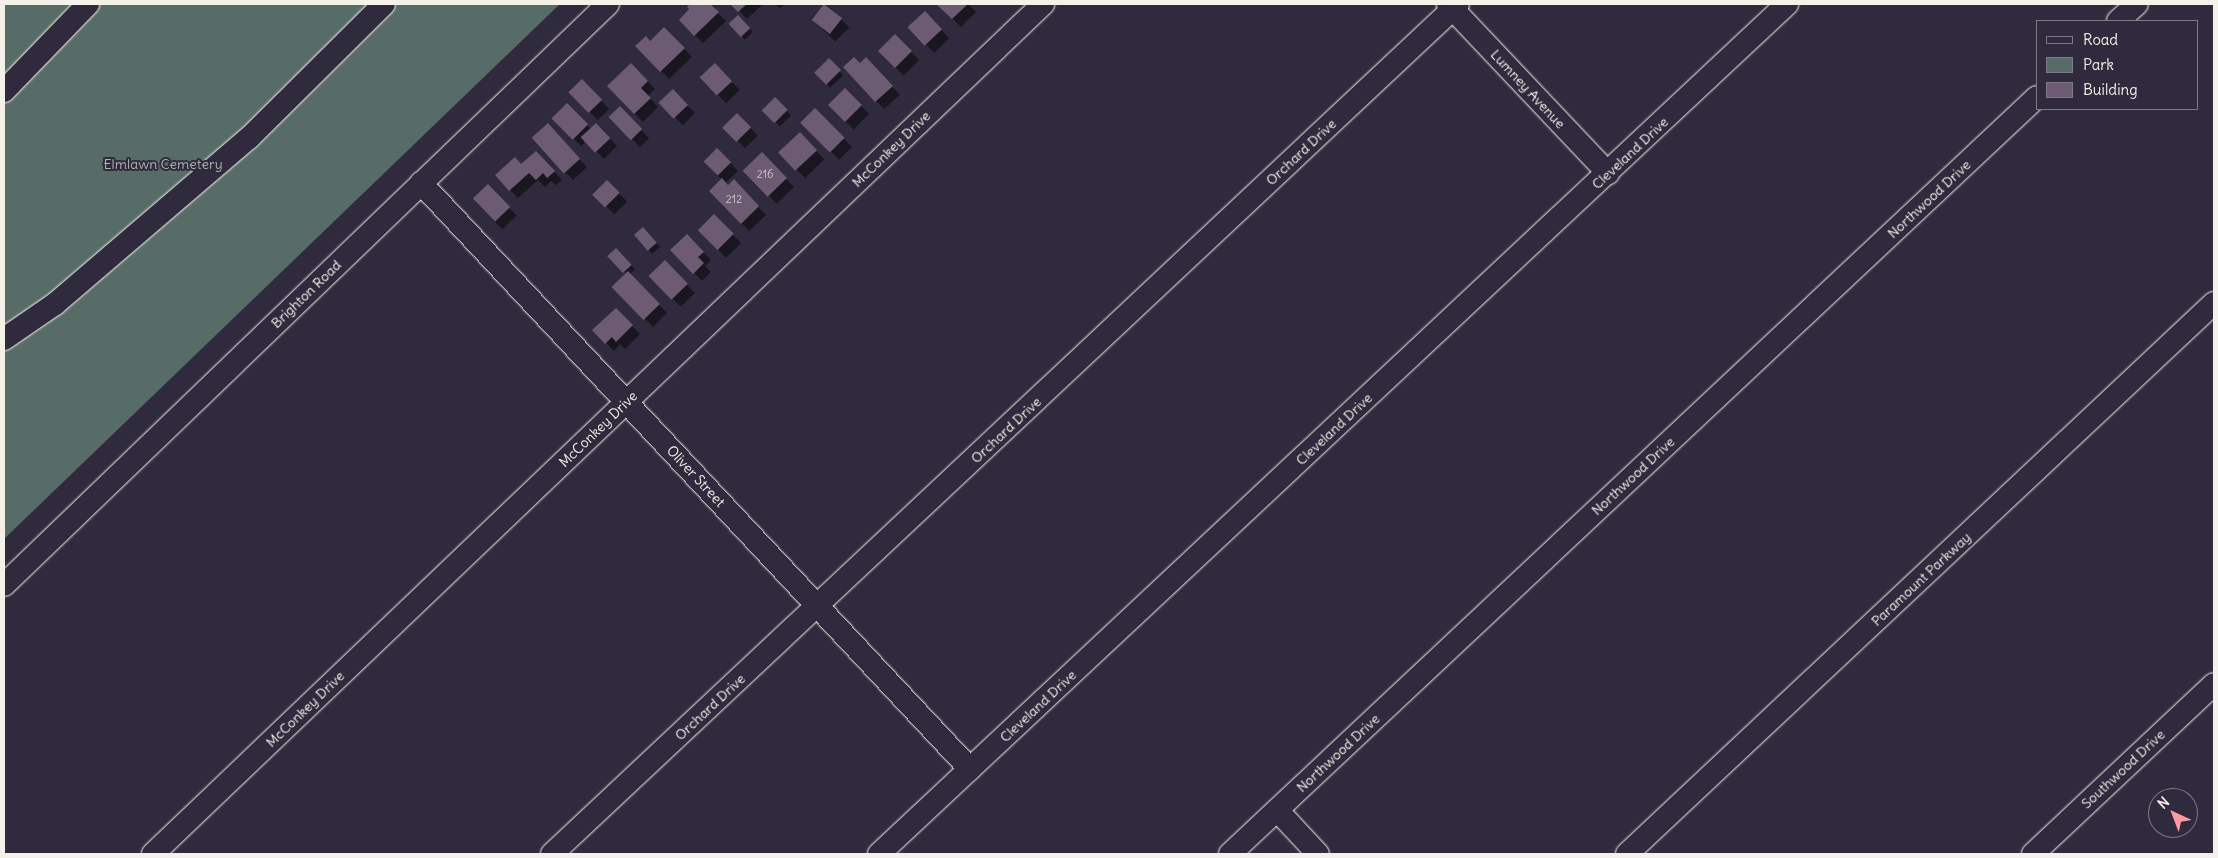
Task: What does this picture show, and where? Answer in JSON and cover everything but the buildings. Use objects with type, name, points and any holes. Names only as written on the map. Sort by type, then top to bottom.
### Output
[{"type":"street","points":[[4,90],[88,4]]},
{"type":"street","points":[[4,339],[62,298],[249,138],[384,4]]},
{"type":"street","name":"Brighton Road","points":[[4,585],[608,4]]},
{"type":"street","name":"McConkey Drive","points":[[153,854],[1043,4]]},
{"type":"street","name":"Cleveland Drive","points":[[880,854],[1787,4]]},
{"type":"street","points":[[2119,20],[2137,4]]},
{"type":"street","name":"Lumney Avenue","points":[[1453,5],[1608,173]]},
{"type":"street","name":"Orchard Drive","points":[[552,854],[818,607],[1453,5]]},
{"type":"street","name":"Northwood Drive","points":[[1230,854],[2036,99]]},
{"type":"street","name":"Oliver Street","points":[[421,183],[970,769]]},
{"type":"street","name":"Paramount Parkway","points":[[1627,854],[2214,303]]},
{"type":"street","name":"Southwood Drive","points":[[2032,854],[2214,684]]},
{"type":"street","points":[[1277,810],[1318,854]]},
{"type":"green space","name":"Elmlawn Cemetery","points":[[4,4],[560,4],[4,539]]}]
